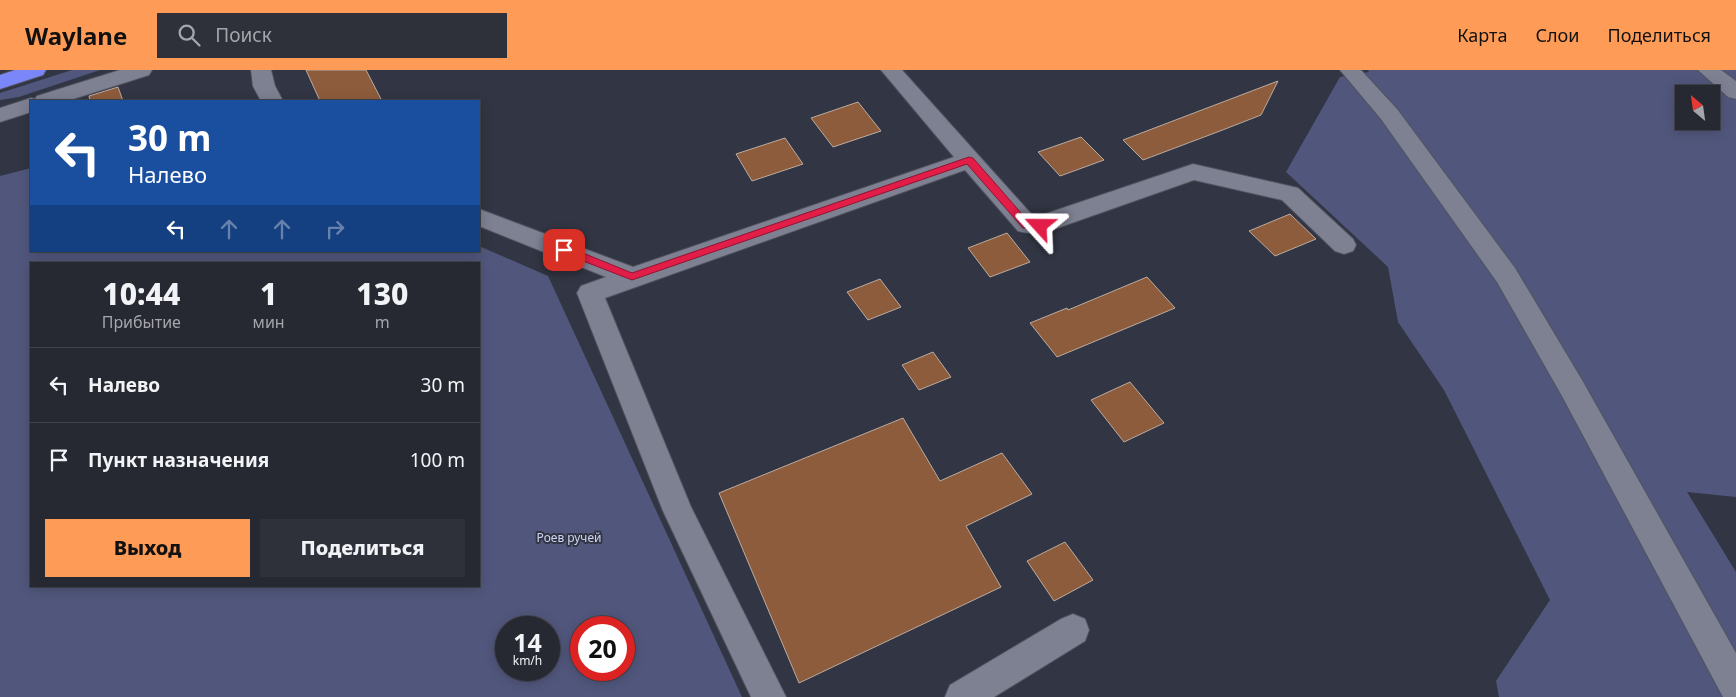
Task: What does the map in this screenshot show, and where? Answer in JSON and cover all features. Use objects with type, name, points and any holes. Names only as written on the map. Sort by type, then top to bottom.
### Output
[{"type":"highway","points":[[0,82],[36,70]]},
{"type":"street","points":[[48,100],[142,70]]},
{"type":"street","points":[[262,70],[264,86],[271,100]]},
{"type":"street","points":[[891,70],[1027,225],[1040,226],[1193,172],[1290,194],[1344,245]]},
{"type":"street","points":[[1350,70],[1389,114],[1506,275],[1572,388],[1736,686]]},
{"type":"street","points":[[1708,70],[1736,92]]},
{"type":"street","points":[[0,115],[30,105]]},
{"type":"street","points":[[769,697],[678,511],[590,293],[969,160]]},
{"type":"street","points":[[480,217],[632,277]]},
{"type":"street","points":[[962,697],[1073,630]]},
{"type":"green space","points":[[72,70],[100,70],[19,97],[0,100],[0,93]]},
{"type":"green space","points":[[1368,70],[1736,70],[1736,497],[1687,492],[1736,572],[1736,697],[1499,697],[1496,681],[1550,600],[1444,390],[1398,322],[1388,267],[1286,172],[1340,77],[1369,72]]},
{"type":"green space","name":"Роев ручей","points":[[30,168],[30,252],[480,252],[480,246],[548,276],[742,697],[0,697],[0,176]]},
{"type":"building","points":[[306,70],[366,70],[381,100],[320,100]]},
{"type":"building","points":[[1278,81],[1261,115],[1220,131],[1143,160],[1123,140]]},
{"type":"building","points":[[118,87],[123,100],[90,100],[89,96]]},
{"type":"building","points":[[858,102],[881,131],[833,147],[811,118]]},
{"type":"building","points":[[1081,137],[1104,160],[1060,176],[1038,152]]},
{"type":"building","points":[[785,138],[803,164],[752,181],[736,154]]},
{"type":"building","points":[[1290,214],[1316,239],[1275,256],[1249,231]]},
{"type":"building","points":[[1007,233],[1030,262],[990,277],[968,248]]},
{"type":"building","points":[[1147,277],[1175,308],[1057,357],[1030,323],[1067,308],[1068,310]]},
{"type":"building","points":[[880,279],[901,307],[868,320],[847,292]]},
{"type":"building","points":[[933,352],[951,377],[919,390],[902,365]]},
{"type":"building","points":[[1130,382],[1164,423],[1124,442],[1091,400]]},
{"type":"building","points":[[903,418],[940,481],[1002,453],[1032,494],[966,526],[1001,587],[799,683],[719,493]]},
{"type":"building","points":[[1065,542],[1093,580],[1054,601],[1027,561]]},
{"type":"route","points":[[564,250],[632,277],[969,160],[1027,225],[1040,226]]}]
